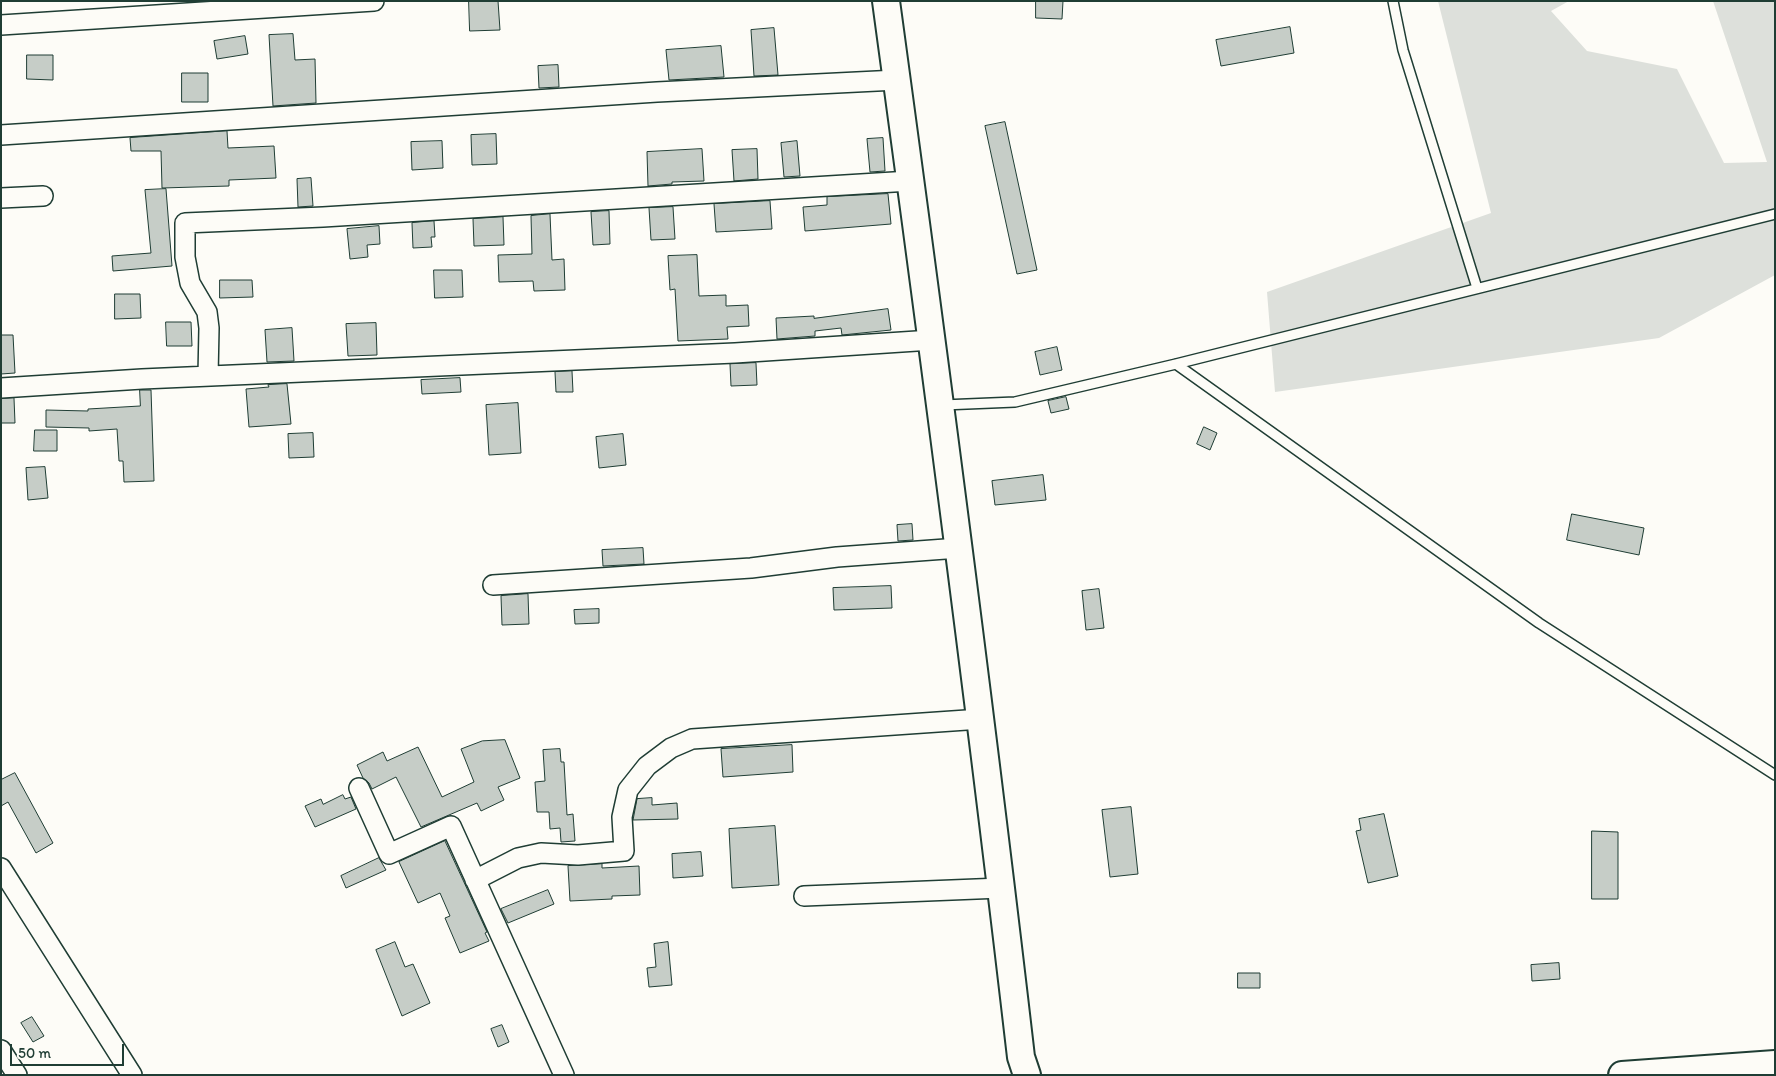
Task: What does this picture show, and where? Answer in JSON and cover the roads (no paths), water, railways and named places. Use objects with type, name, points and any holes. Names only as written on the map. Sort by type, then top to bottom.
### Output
[{"type":"street","points":[[1,25],[374,1]]},
{"type":"street","points":[[886,1],[981,719],[1021,1069]]},
{"type":"street","points":[[1,135],[657,92],[896,80]]},
{"type":"street","points":[[208,376],[207,312],[190,283],[185,258],[185,223],[910,181]]},
{"type":"street","points":[[1,198],[44,196]]},
{"type":"street","points":[[1,388],[208,376],[735,353],[932,340]]},
{"type":"street","points":[[493,584],[751,568],[838,557],[959,548]]},
{"type":"street","points":[[476,880],[518,858],[541,853],[578,855],[624,851],[622,816],[628,790],[647,766],[670,748],[692,739],[981,719]]},
{"type":"street","points":[[359,788],[389,854],[451,826],[564,1075]]},
{"type":"street","points":[[1,868],[132,1075]]},
{"type":"street","points":[[804,896],[1001,888]]},
{"type":"street","points":[[1,1050],[17,1075]]},
{"type":"street","points":[[1622,1075],[1775,1064]]},
{"type":"lane","points":[[1392,1],[1403,50],[1477,288]]},
{"type":"lane","points":[[940,406],[1016,402],[1176,364],[1775,214]]},
{"type":"lane","points":[[1176,364],[1539,623],[1775,775]]}]
